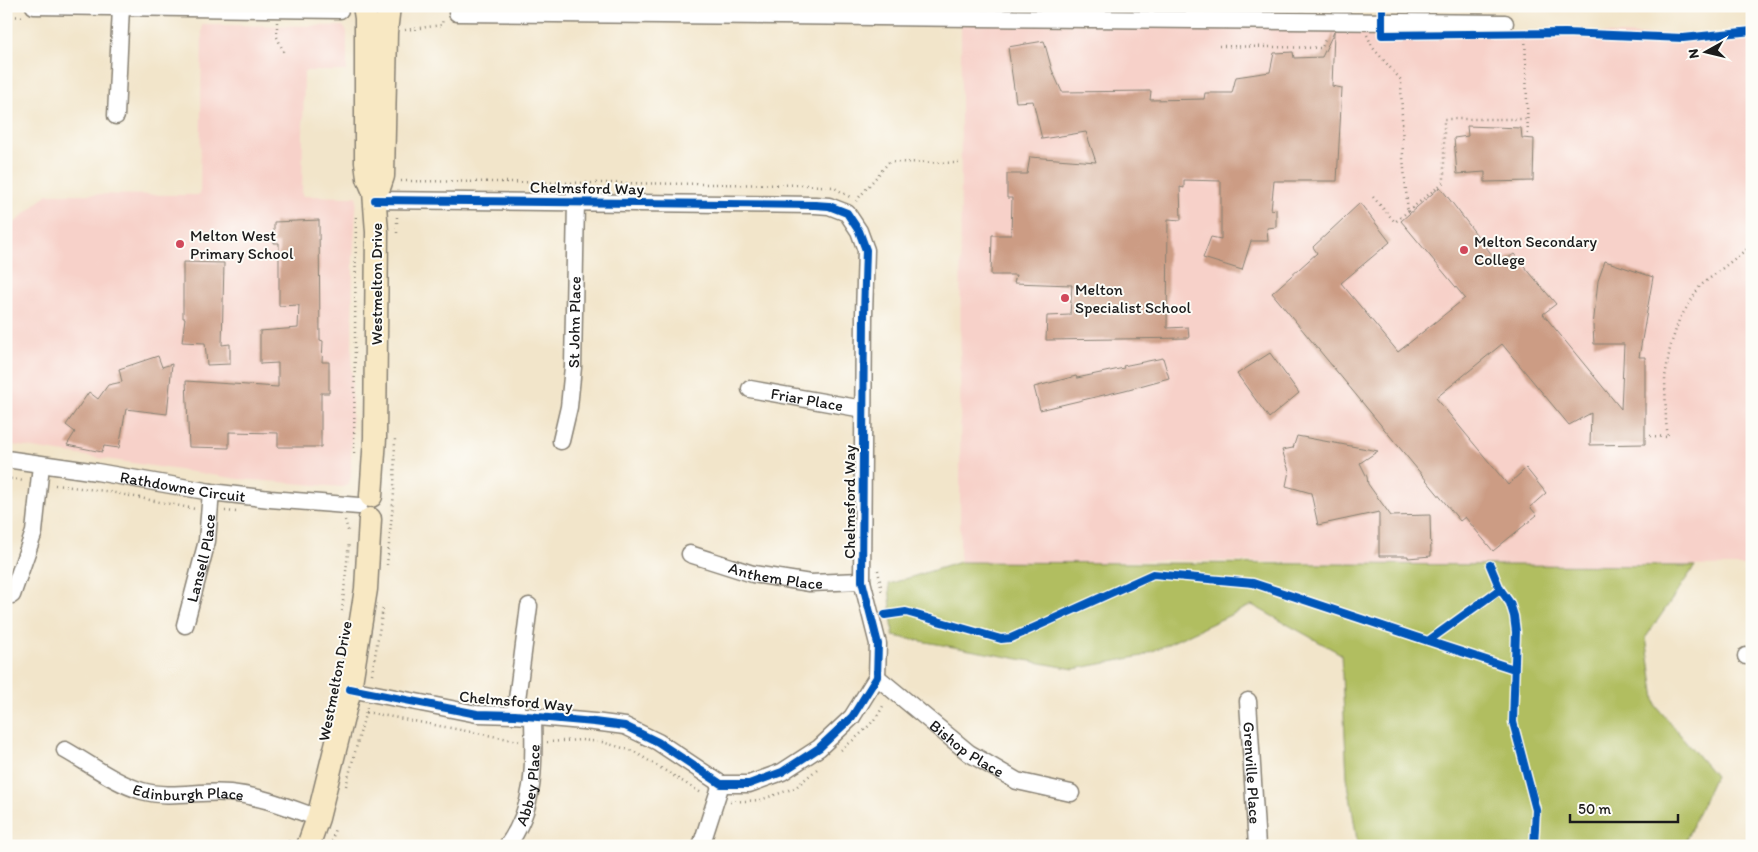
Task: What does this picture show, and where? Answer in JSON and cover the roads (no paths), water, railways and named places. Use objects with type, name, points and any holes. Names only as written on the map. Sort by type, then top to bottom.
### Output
[{"type":"street","points":[[34,6],[340,10]]},
{"type":"street","name":"Westmelton Drive","points":[[299,842],[318,818],[350,689],[366,589],[362,507],[375,438],[377,272],[368,200],[366,162],[366,18],[364,6]]},
{"type":"street","name":"Westmelton Drive","points":[[368,200],[380,185],[383,176],[386,32],[389,6]]},
{"type":"street","points":[[970,6],[986,18]]},
{"type":"street","points":[[116,116],[121,7]]},
{"type":"street","points":[[456,14],[874,12],[986,18],[1362,19],[1505,23]]},
{"type":"street","name":"Chelmsford Way","points":[[368,200],[815,205],[829,206],[847,213],[859,231],[866,250],[862,581],[878,644],[882,682]]},
{"type":"street","name":"St John Place","points":[[561,441],[569,408],[573,367],[576,201]]},
{"type":"street","name":"Friar Place","points":[[750,389],[863,409]]},
{"type":"street","name":"Rathdowne Circuit","points":[[6,459],[270,500],[362,507]]},
{"type":"street","points":[[12,595],[34,532],[41,465]]},
{"type":"street","name":"Lansell Place","points":[[185,624],[207,541],[211,492]]},
{"type":"street","name":"Anthem Place","points":[[690,554],[753,574],[810,583],[862,581]]},
{"type":"street","points":[[514,715],[529,606]]},
{"type":"street","points":[[701,846],[719,791],[749,784],[782,772],[819,748],[852,717],[882,682]]},
{"type":"street","name":"Bishop Place","points":[[882,682],[969,753],[1017,781],[1071,793]]},
{"type":"street","name":"Chelmsford Way","points":[[350,689],[477,714],[514,715],[625,726],[658,742],[719,791]]},
{"type":"street","name":"Grenville Place","points":[[1248,701],[1257,846]]},
{"type":"street","name":"Abbey Place","points":[[506,846],[528,807],[534,766],[533,718]]},
{"type":"street","name":"Edinburgh Place","points":[[65,750],[122,783],[144,791],[169,795],[230,792],[264,799],[318,818]]},
{"type":"place","name":"Melton West Primary School","points":[[180,244]]},
{"type":"place","name":"Melton Secondary College","points":[[1464,250]]},
{"type":"place","name":"Melton Specialist School","points":[[1065,298]]}]
